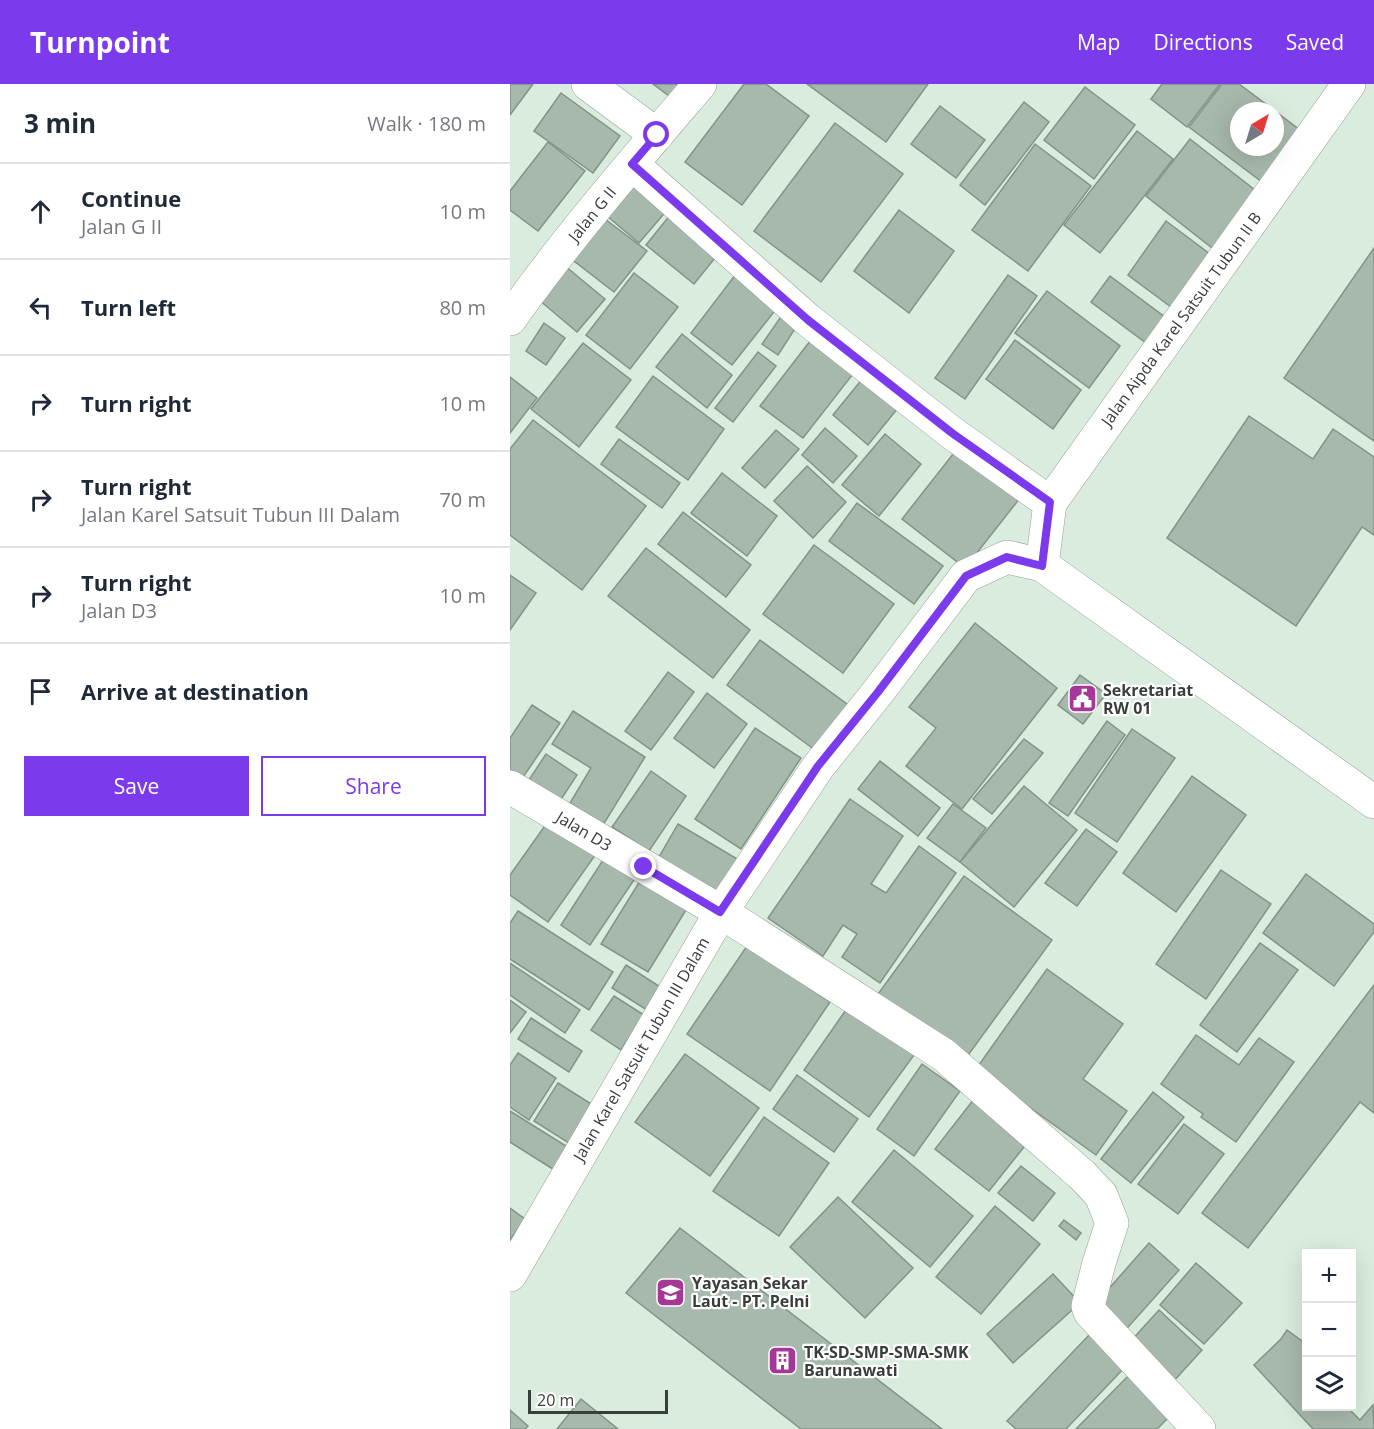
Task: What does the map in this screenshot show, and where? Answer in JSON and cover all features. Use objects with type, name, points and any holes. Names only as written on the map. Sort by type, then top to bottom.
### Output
[{"type":"street","points":[[588,84],[657,135]]},
{"type":"street","name":"Jalan G II","points":[[510,319],[530,290],[700,84]]},
{"type":"street","name":"Jalan Aipda Karel Satsuit Tubun II B","points":[[1042,566],[1050,502],[1349,84]]},
{"type":"street","points":[[632,164],[808,320],[952,433],[1050,502]]},
{"type":"street","name":"Jalan Karel Satsuit Tubun III Dalam","points":[[510,1275],[720,912],[818,766],[878,692],[966,576],[1007,557],[1042,566]]},
{"type":"street","points":[[1042,566],[1374,802]]},
{"type":"street","name":"Jalan D3","points":[[510,787],[720,912],[944,1055],[1082,1175],[1101,1195],[1112,1223],[1088,1306],[1090,1312],[1199,1429]]},
{"type":"building","points":[[510,84],[533,84],[510,115]]},
{"type":"building","points":[[653,84],[691,84],[677,102]]},
{"type":"building","points":[[744,84],[766,84],[809,116],[742,205],[685,162]]},
{"type":"building","points":[[807,84],[928,84],[886,142]]},
{"type":"building","points":[[1162,84],[1220,84],[1187,127],[1151,99]]},
{"type":"building","points":[[1222,84],[1239,84],[1263,102],[1230,102],[1230,156],[1284,156],[1284,118],[1309,137],[1270,188],[1189,127]]},
{"type":"building","points":[[1085,87],[1135,125],[1094,179],[1044,140]]},
{"type":"building","points":[[561,93],[620,136],[593,173],[534,131]]},
{"type":"building","points":[[1024,102],[1049,122],[985,205],[960,185]]},
{"type":"building","points":[[940,106],[985,140],[956,178],[911,144]]},
{"type":"building","points":[[835,123],[903,174],[821,282],[754,231]]},
{"type":"building","points":[[1137,131],[1173,159],[1100,253],[1064,225]]},
{"type":"building","points":[[1190,139],[1265,198],[1221,255],[1146,196]]},
{"type":"building","points":[[548,142],[585,171],[538,231],[510,210],[510,191]]},
{"type":"building","points":[[1035,144],[1091,186],[1028,271],[972,230]]},
{"type":"building","points":[[632,177],[668,209],[639,243],[601,211]]},
{"type":"building","points":[[675,209],[723,248],[694,284],[646,245]]},
{"type":"building","points":[[899,210],[954,251],[909,313],[854,271]]},
{"type":"building","points":[[597,213],[647,251],[614,292],[565,254]]},
{"type":"building","points":[[1166,221],[1214,257],[1175,310],[1128,275]]},
{"type":"building","points":[[1374,248],[1374,441],[1284,378]]},
{"type":"building","points":[[559,261],[605,299],[577,332],[532,294]]},
{"type":"building","points":[[739,270],[781,303],[732,365],[691,333]]},
{"type":"building","points":[[634,273],[678,307],[630,369],[586,335]]},
{"type":"building","points":[[1008,275],[1037,296],[965,399],[935,378]]},
{"type":"building","points":[[1110,276],[1173,323],[1154,349],[1091,302]]},
{"type":"building","points":[[1047,291],[1120,346],[1089,388],[1015,333]]},
{"type":"building","points":[[787,308],[802,318],[778,355],[762,344]]},
{"type":"building","points":[[544,323],[565,338],[546,365],[526,351]]},
{"type":"building","points":[[817,332],[860,365],[803,438],[760,406]]},
{"type":"building","points":[[682,334],[732,375],[707,408],[656,367]]},
{"type":"building","points":[[1015,340],[1081,390],[1053,429],[986,379]]},
{"type":"building","points":[[583,343],[631,380],[579,447],[531,409]]},
{"type":"building","points":[[758,352],[776,366],[733,422],[715,408]]},
{"type":"building","points":[[653,376],[724,429],[688,480],[616,427]]},
{"type":"building","points":[[510,377],[537,398],[510,433]]},
{"type":"building","points":[[863,378],[898,408],[868,445],[833,415]]},
{"type":"building","points":[[1249,416],[1313,459],[1333,429],[1374,457],[1374,535],[1362,527],[1296,626],[1167,538]]},
{"type":"building","points":[[533,420],[646,506],[582,590],[510,535],[510,449]]},
{"type":"building","points":[[825,428],[857,456],[833,483],[802,455]]},
{"type":"building","points":[[776,430],[799,449],[765,488],[742,468]]},
{"type":"building","points":[[885,434],[921,464],[879,516],[842,485]]},
{"type":"building","points":[[619,439],[680,483],[662,508],[601,464]]},
{"type":"building","points":[[957,449],[1020,498],[965,568],[902,519]]},
{"type":"building","points":[[807,466],[846,502],[813,538],[774,501]]},
{"type":"building","points":[[722,473],[777,516],[747,556],[691,513]]},
{"type":"building","points":[[857,503],[943,566],[914,604],[829,541]]},
{"type":"building","points":[[683,512],[751,565],[726,597],[658,544]]},
{"type":"building","points":[[814,545],[894,604],[843,673],[763,614]]},
{"type":"building","points":[[646,548],[750,630],[713,678],[608,596]]},
{"type":"building","points":[[510,575],[536,593],[510,630]]},
{"type":"building","points":[[975,623],[1057,688],[962,809],[906,766],[936,728],[909,707]]},
{"type":"building","points":[[760,640],[855,710],[823,756],[727,685]]},
{"type":"building","points":[[668,672],[694,692],[651,750],[625,731]]},
{"type":"building","name":"Sekretariat RW 01","points":[[1080,675],[1106,694],[1083,724],[1058,705]]},
{"type":"building","points":[[707,693],[747,724],[714,768],[674,738]]},
{"type":"building","points":[[532,705],[560,723],[519,783],[510,776],[510,738]]},
{"type":"building","points":[[573,711],[645,757],[603,825],[570,803],[591,768],[552,744]]},
{"type":"building","points":[[1107,721],[1125,735],[1068,816],[1049,803]]},
{"type":"building","points":[[755,728],[801,758],[741,849],[695,819]]},
{"type":"building","points":[[1132,729],[1175,758],[1117,842],[1075,813]]},
{"type":"building","points":[[1024,739],[1043,753],[992,814],[973,799]]},
{"type":"building","points":[[546,754],[577,775],[556,807],[525,786]]},
{"type":"building","points":[[880,761],[940,808],[918,836],[858,789]]},
{"type":"building","points":[[651,771],[686,796],[649,851],[612,827]]},
{"type":"building","points":[[1192,776],[1246,815],[1176,912],[1123,873]]},
{"type":"building","points":[[1024,786],[1077,830],[1014,907],[960,862]]},
{"type":"building","points":[[850,799],[903,836],[871,884],[886,893],[919,846],[956,873],[880,983],[842,957],[857,934],[843,925],[823,956],[768,918]]},
{"type":"building","points":[[953,804],[986,828],[960,862],[927,838]]},
{"type":"building","points":[[549,820],[596,854],[548,922],[510,895],[510,875]]},
{"type":"building","points":[[678,824],[739,860],[719,893],[659,857]]},
{"type":"building","points":[[1086,829],[1117,852],[1077,906],[1045,883]]},
{"type":"building","points":[[605,857],[636,877],[590,945],[561,925]]},
{"type":"building","points":[[1221,870],[1271,904],[1206,999],[1156,964]]},
{"type":"building","points":[[1306,874],[1374,924],[1374,932],[1334,986],[1263,933]]},
{"type":"building","points":[[643,876],[689,905],[648,972],[601,944]]},
{"type":"building","points":[[964,876],[1052,940],[966,1058],[878,994]]},
{"type":"building","points":[[518,911],[613,972],[589,1010],[510,959],[510,923]]},
{"type":"building","points":[[1260,943],[1298,970],[1237,1052],[1200,1025]]},
{"type":"building","points":[[747,946],[830,1002],[770,1091],[687,1034]]},
{"type":"building","points":[[510,963],[580,1010],[565,1033],[510,995]]},
{"type":"building","points":[[626,965],[665,990],[650,1012],[612,988]]},
{"type":"building","points":[[1047,969],[1123,1024],[1083,1079],[1127,1111],[1096,1155],[976,1069]]},
{"type":"building","points":[[1374,985],[1374,1113],[1360,1102],[1248,1248],[1202,1213]]},
{"type":"building","points":[[614,996],[644,1015],[621,1050],[591,1030]]},
{"type":"building","points":[[510,1000],[526,1012],[510,1033]]},
{"type":"building","points":[[848,1007],[914,1055],[869,1117],[804,1070]]},
{"type":"building","points":[[531,1018],[582,1051],[569,1072],[518,1039]]},
{"type":"building","points":[[1196,1035],[1239,1065],[1259,1038],[1294,1062],[1236,1142],[1201,1117],[1203,1114],[1161,1084]]},
{"type":"building","points":[[518,1053],[556,1078],[529,1120],[510,1107],[510,1065]]},
{"type":"building","points":[[685,1054],[759,1108],[710,1176],[635,1122]]},
{"type":"building","points":[[922,1064],[960,1091],[914,1156],[877,1129]]},
{"type":"building","points":[[797,1075],[858,1119],[834,1152],[773,1109]]},
{"type":"building","points":[[558,1083],[596,1107],[572,1145],[534,1121]]},
{"type":"building","points":[[1153,1092],[1184,1117],[1131,1183],[1101,1159]]},
{"type":"building","points":[[974,1099],[1028,1142],[989,1191],[935,1149]]},
{"type":"building","points":[[510,1111],[574,1151],[559,1173],[510,1142]]},
{"type":"building","points":[[764,1117],[829,1163],[779,1236],[713,1191]]},
{"type":"building","points":[[1184,1124],[1224,1154],[1178,1214],[1138,1184]]},
{"type":"building","points":[[894,1150],[973,1216],[930,1267],[852,1202]]},
{"type":"building","points":[[1021,1166],[1055,1193],[1033,1221],[998,1193]]},
{"type":"building","points":[[838,1197],[913,1268],[865,1318],[790,1247]]},
{"type":"building","points":[[995,1206],[1040,1244],[981,1314],[936,1277]]},
{"type":"building","points":[[510,1208],[525,1219],[510,1240]]},
{"type":"building","points":[[1064,1220],[1081,1233],[1076,1240],[1059,1226]]},
{"type":"building","name":"TK-SD-SMP-SMA-SMK Barunawati","points":[[680,1228],[942,1429],[801,1429],[626,1293]]},
{"type":"building","points":[[1149,1243],[1179,1270],[1121,1335],[1091,1309]]},
{"type":"building","points":[[1196,1263],[1242,1303],[1204,1344],[1160,1305]]},
{"type":"building","points":[[1053,1274],[1080,1303],[1013,1363],[987,1334]]},
{"type":"building","points":[[1159,1310],[1202,1350],[1172,1383],[1129,1343]]},
{"type":"building","points":[[1287,1330],[1302,1341],[1302,1411],[1351,1411],[1360,1420],[1373,1405],[1374,1429],[1313,1429],[1254,1365],[1281,1339]]},
{"type":"building","points":[[1090,1334],[1125,1367],[1066,1429],[1016,1429],[1007,1421]]},
{"type":"building","points":[[1132,1372],[1174,1412],[1157,1429],[1076,1429]]},
{"type":"building","points":[[581,1399],[618,1429],[557,1429]]},
{"type":"building","points":[[510,1410],[528,1426],[525,1429],[510,1429]]},
{"type":"place","name":"Sekretariat RW 01","points":[[1082,699]]},
{"type":"place","name":"Yayasan Sekar Laut - PT. Pelni","points":[[671,1292]]},
{"type":"place","name":"TK-SD-SMP-SMA-SMK Barunawati","points":[[783,1361]]},
{"type":"route","points":[[644,867],[720,912],[818,766],[878,692],[966,576],[1007,557],[1042,566],[1050,502],[952,433],[850,354],[808,320],[632,164],[657,135]]}]
